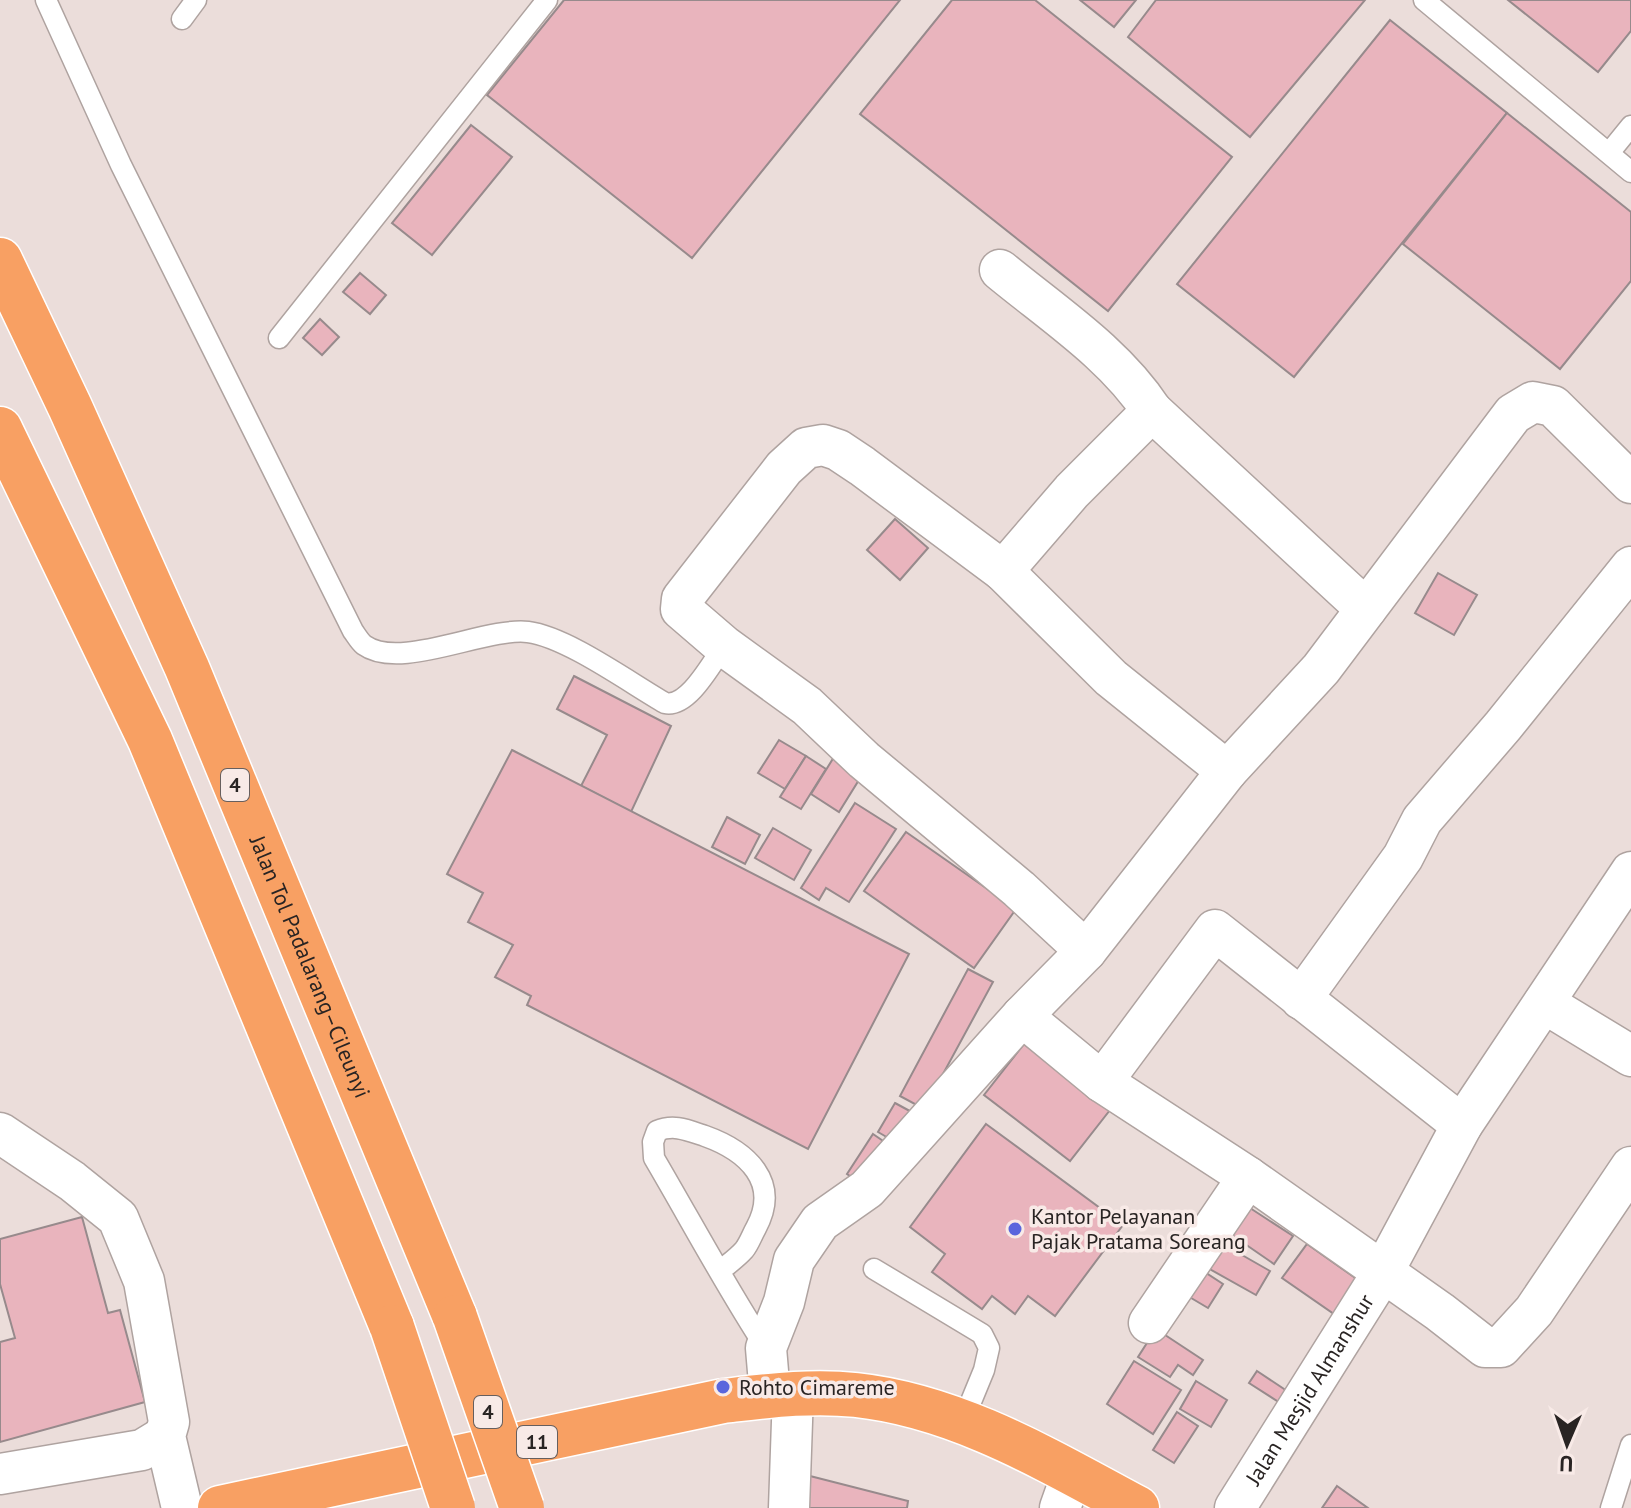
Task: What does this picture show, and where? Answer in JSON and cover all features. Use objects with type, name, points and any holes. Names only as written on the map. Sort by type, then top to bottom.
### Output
[{"type":"highway","name":"Jalan Tol Padalarang–Cileunyi","points":[[0,260],[187,668],[455,1317],[522,1508]]},
{"type":"highway","points":[[0,429],[150,740],[392,1327],[453,1508]]},
{"type":"highway","name":"11","points":[[220,1508],[723,1401],[781,1394],[825,1393],[895,1401],[963,1421],[1066,1491],[1137,1508]]},
{"type":"street","points":[[1000,270],[1114,366],[1139,391],[1152,411],[1366,609]]},
{"type":"street","points":[[789,1508],[781,1394],[766,1348],[784,1302],[794,1260],[820,1222],[867,1189],[1022,1016],[1086,951],[1227,771],[1321,669],[1513,414],[1533,402],[1553,406],[1631,483]]},
{"type":"street","points":[[1003,571],[1072,491],[1152,411]]},
{"type":"street","points":[[1086,951],[1019,889],[864,760],[807,706],[724,646],[681,609],[682,599],[784,468],[806,448],[823,445],[838,450],[1003,571],[1111,678],[1227,771]]},
{"type":"street","points":[[1301,999],[1403,857],[1422,820],[1503,726],[1631,567]]},
{"type":"street","name":"Jalan Mesjid Almanshur","points":[[1235,1508],[1383,1272],[1462,1125],[1631,872]]},
{"type":"street","points":[[1102,1082],[1215,930],[1462,1125]]},
{"type":"street","points":[[1544,1003],[1631,1056]]},
{"type":"street","points":[[1022,1016],[1102,1082],[1248,1177],[1440,1312],[1480,1344],[1491,1348],[1501,1347],[1534,1311],[1631,1167]]},
{"type":"street","points":[[0,1133],[72,1181],[118,1218],[144,1281],[169,1422],[165,1436],[182,1508]]},
{"type":"street","points":[[1149,1323],[1248,1177]]},
{"type":"street","points":[[0,1474],[142,1450],[165,1436]]},
{"type":"lane","points":[[46,0],[121,165],[353,631],[363,644],[379,652],[403,653],[529,632],[571,648],[671,705],[685,700],[724,646]]},
{"type":"lane","points":[[182,19],[196,0]]},
{"type":"lane","points":[[279,338],[547,0]]},
{"type":"lane","points":[[1424,0],[1631,172]]},
{"type":"lane","points":[[1609,153],[1631,126]]},
{"type":"lane","points":[[720,1271],[745,1248],[764,1214],[765,1188],[754,1166],[725,1144],[683,1129],[669,1127],[657,1131],[653,1142],[654,1158],[734,1299],[766,1348]]},
{"type":"lane","points":[[874,1269],[982,1334],[989,1348],[984,1370],[963,1421]]},
{"type":"lane","points":[[1611,1508],[1631,1445]]},
{"type":"building","points":[[564,0],[900,0],[692,258],[487,95]]},
{"type":"building","points":[[952,0],[1035,0],[1232,157],[1108,311],[860,114]]},
{"type":"building","points":[[1080,0],[1136,0],[1114,27]]},
{"type":"building","points":[[1156,0],[1365,0],[1250,137],[1128,37]]},
{"type":"building","points":[[1508,0],[1631,0],[1631,31],[1598,72]]},
{"type":"building","points":[[1390,20],[1507,113],[1294,377],[1177,284]]},
{"type":"building","points":[[1507,113],[1631,212],[1631,281],[1560,369],[1403,244]]},
{"type":"building","points":[[471,125],[512,157],[432,255],[392,223]]},
{"type":"building","points":[[360,273],[386,295],[370,314],[343,292]]},
{"type":"building","points":[[320,319],[339,337],[322,355],[303,338]]},
{"type":"building","points":[[895,519],[928,548],[900,580],[867,550]]},
{"type":"building","points":[[1438,573],[1477,595],[1454,635],[1415,613]]},
{"type":"building","points":[[574,676],[671,726],[631,812],[581,786],[607,735],[557,709]]},
{"type":"building","points":[[779,740],[806,756],[785,789],[758,773]]},
{"type":"building","points":[[512,750],[909,954],[808,1149],[527,1005],[531,996],[495,977],[513,945],[468,922],[483,893],[447,874]]},
{"type":"building","points":[[806,756],[826,769],[801,809],[780,797]]},
{"type":"building","points":[[834,757],[862,775],[839,812],[811,794]]},
{"type":"building","points":[[855,803],[896,829],[849,902],[826,888],[819,900],[801,888]]},
{"type":"building","points":[[727,817],[760,835],[745,864],[712,847]]},
{"type":"building","points":[[773,828],[811,850],[794,880],[755,858]]},
{"type":"building","points":[[906,832],[1016,909],[974,968],[864,891]]},
{"type":"building","points":[[968,969],[993,982],[924,1109],[900,1096]]},
{"type":"building","points":[[1024,1044],[1110,1110],[1070,1161],[984,1095]]},
{"type":"building","points":[[895,1103],[919,1116],[902,1146],[878,1132]]},
{"type":"building","points":[[986,1124],[1123,1225],[1055,1316],[1028,1296],[1015,1314],[992,1296],[982,1309],[932,1272],[945,1254],[910,1227]]},
{"type":"building","points":[[873,1134],[886,1143],[860,1183],[847,1174]]},
{"type":"building","points":[[1250,1208],[1293,1236],[1274,1264],[1232,1235]]},
{"type":"building","points":[[82,1217],[108,1313],[120,1310],[145,1402],[0,1442],[0,1342],[15,1338],[0,1284],[0,1239]]},
{"type":"building","points":[[1221,1243],[1270,1271],[1256,1295],[1206,1267]]},
{"type":"building","points":[[1307,1244],[1371,1289],[1347,1323],[1282,1278]]},
{"type":"building","points":[[1197,1267],[1223,1284],[1208,1308],[1181,1292]]},
{"type":"building","points":[[1156,1329],[1203,1360],[1193,1375],[1178,1365],[1170,1377],[1138,1357]]},
{"type":"building","points":[[1134,1361],[1181,1390],[1153,1434],[1107,1404]]},
{"type":"building","points":[[1257,1371],[1296,1397],[1288,1408],[1249,1383]]},
{"type":"building","points":[[1196,1381],[1227,1400],[1211,1427],[1180,1409]]},
{"type":"building","points":[[1177,1412],[1198,1426],[1174,1463],[1153,1450]]},
{"type":"building","points":[[810,1476],[908,1501],[907,1508],[801,1508]]},
{"type":"building","points":[[1337,1486],[1368,1508],[1322,1508]]},
{"type":"place","name":"Kantor Pelayanan Pajak Pratama Soreang","points":[[1015,1229]]},
{"type":"place","name":"Rohto Cimareme","points":[[723,1387]]}]
